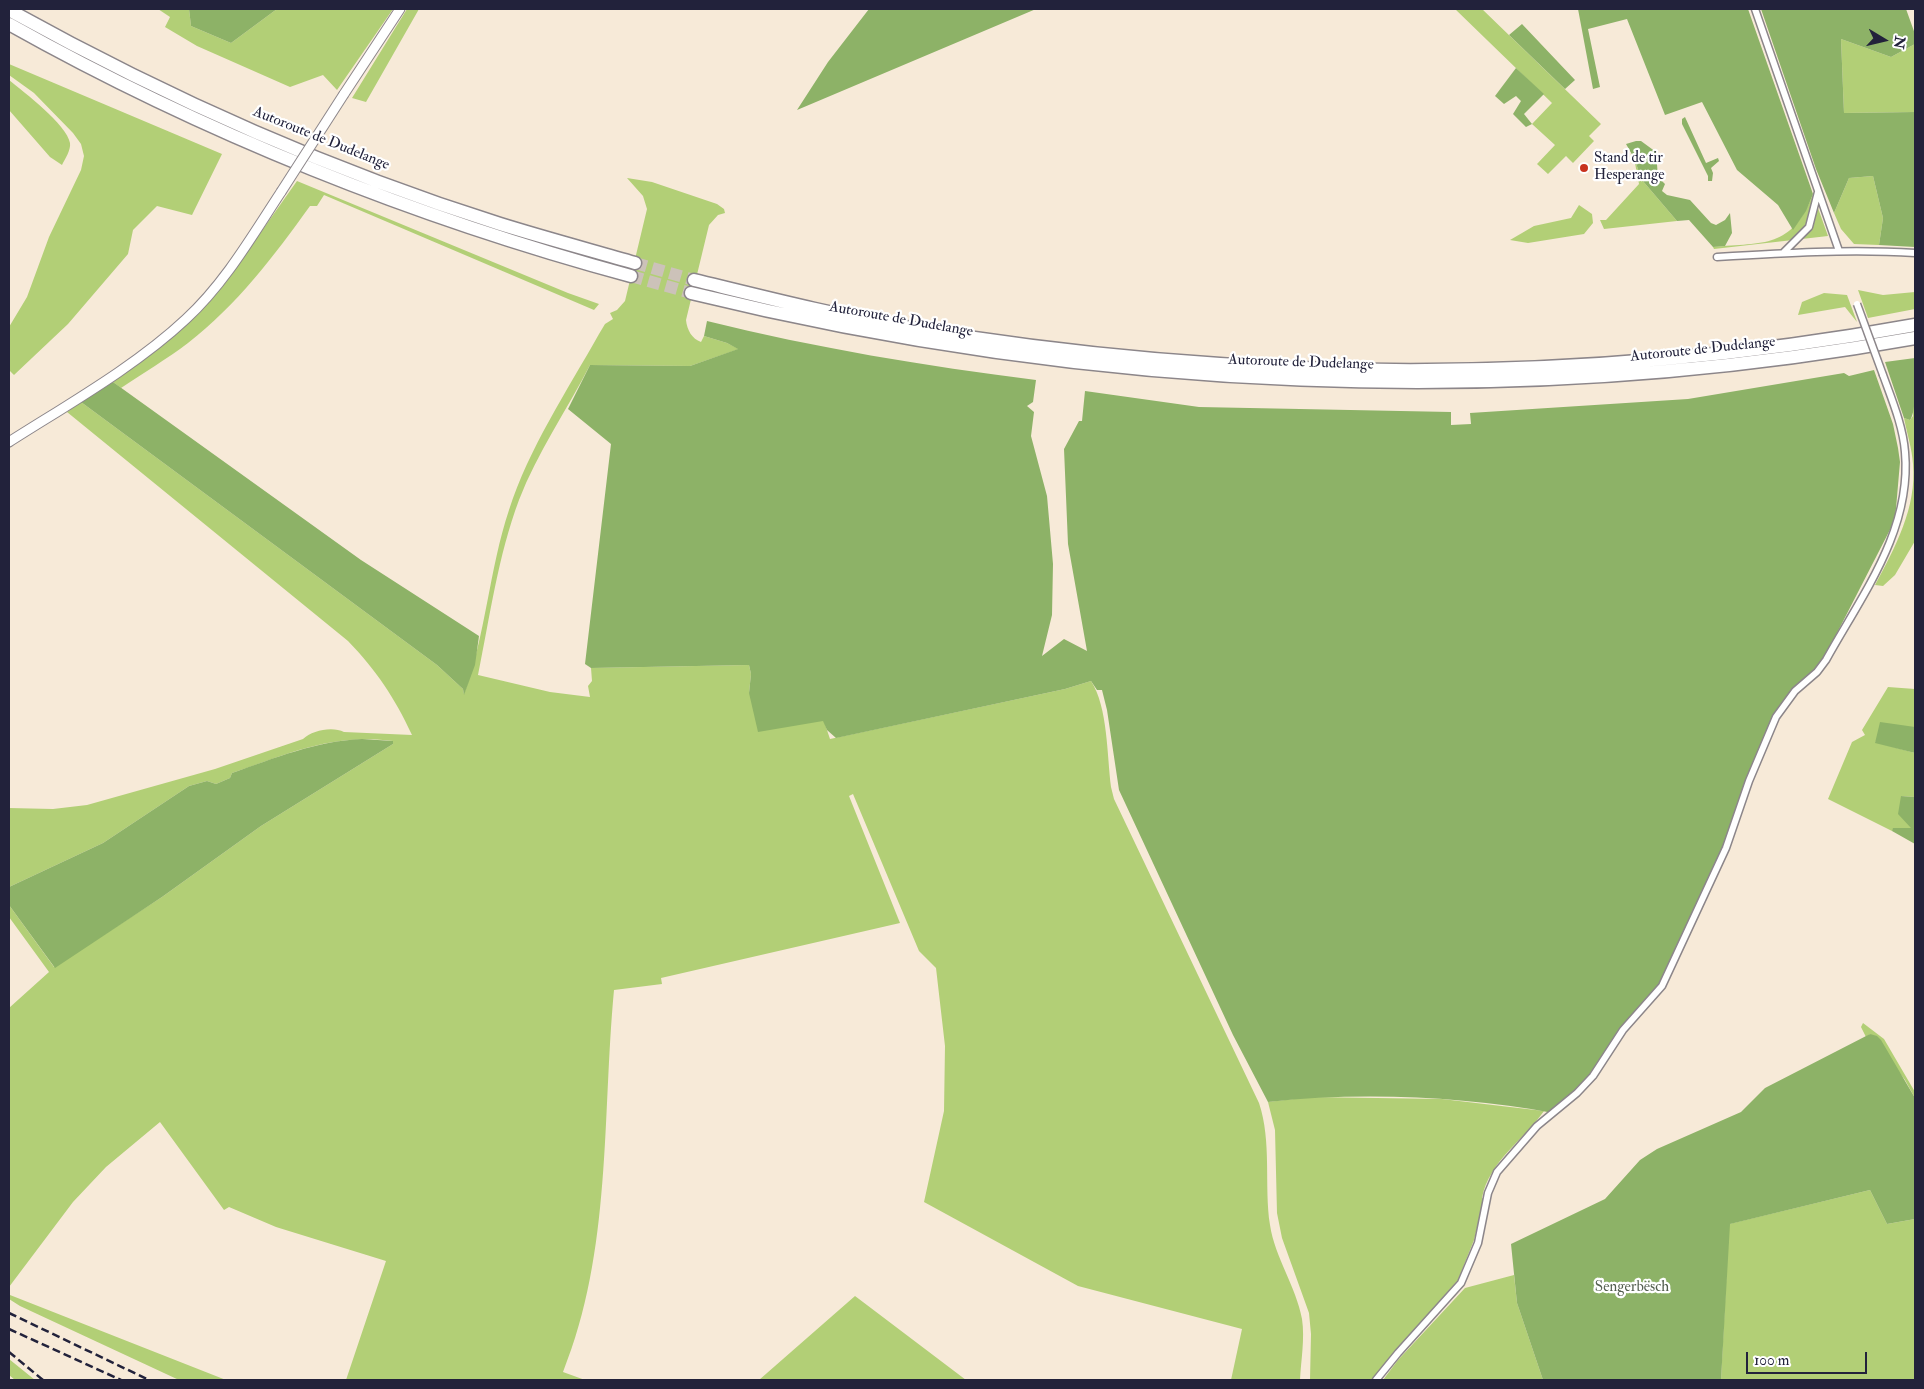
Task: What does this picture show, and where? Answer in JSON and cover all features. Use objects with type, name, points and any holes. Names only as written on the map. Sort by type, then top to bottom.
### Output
[{"type":"highway","name":"Autoroute de Dudelange","points":[[9,10],[94,55],[196,104],[298,149],[500,224],[635,263]]},
{"type":"highway","name":"Autoroute de Dudelange","points":[[9,24],[98,72],[289,158],[494,235],[631,276]]},
{"type":"highway","name":"Autoroute de Dudelange","points":[[1915,326],[1718,353],[1602,364],[1477,370],[1394,371],[1303,368],[1144,358],[980,338],[692,286],[826,323],[978,351],[1140,370],[1229,378],[1309,381],[1476,382],[1654,372],[1771,360],[1915,338]]},
{"type":"main road","points":[[9,442],[142,354],[187,318],[230,268],[400,9]]},
{"type":"street","points":[[1755,9],[1839,251]]},
{"type":"street","points":[[1784,252],[1809,227],[1818,191]]},
{"type":"street","points":[[1717,257],[1784,252],[1915,253]]},
{"type":"street","points":[[1376,1380],[1461,1283],[1478,1243],[1488,1194],[1497,1172],[1537,1126],[1577,1093],[1593,1076],[1623,1030],[1662,986],[1726,848],[1748,781],[1776,716],[1795,691],[1817,672],[1826,660],[1893,539],[1906,485],[1905,451],[1899,423],[1857,304]]},
{"type":"green space","points":[[158,9],[189,9],[191,26],[231,43],[277,9],[393,9],[337,90],[323,75],[290,87],[197,46],[165,27],[170,17]]},
{"type":"green space","points":[[189,9],[277,9],[231,43],[191,26]]},
{"type":"green space","points":[[407,9],[419,9],[366,102],[352,98]]},
{"type":"green space","points":[[869,9],[1036,9],[797,110],[828,62]]},
{"type":"green space","points":[[1455,9],[1482,9],[1601,124],[1589,136],[1594,141],[1573,163],[1566,156],[1548,174],[1537,164],[1555,145],[1532,124],[1552,103]]},
{"type":"green space","points":[[1578,9],[1748,9],[1813,194],[1806,211],[1793,230],[1778,205],[1737,170],[1702,102],[1665,115],[1627,19],[1588,29],[1600,87],[1593,89]]},
{"type":"green space","points":[[1761,9],[1906,9],[1915,34],[1915,44],[1891,57],[1841,39],[1844,113],[1915,112],[1915,247],[1879,245],[1883,218],[1873,176],[1849,178],[1834,213],[1816,169]]},
{"type":"green space","points":[[1522,24],[1575,80],[1565,89],[1509,35]]},
{"type":"green space","points":[[1841,39],[1891,57],[1915,44],[1915,112],[1844,113]]},
{"type":"green space","points":[[9,64],[222,154],[192,215],[157,206],[133,230],[128,254],[68,324],[14,375],[9,370],[9,327],[27,297],[49,237],[81,170],[84,156],[81,144],[73,133],[34,93],[9,75]]},
{"type":"green space","points":[[1516,68],[1544,94],[1524,114],[1532,124],[1526,127],[1513,114],[1521,101],[1516,96],[1504,104],[1495,96]]},
{"type":"green space","points":[[9,80],[44,109],[67,136],[70,149],[62,165],[50,157],[9,110]]},
{"type":"green space","points":[[1685,117],[1706,163],[1718,158],[1719,161],[1711,168],[1713,173],[1712,181],[1708,181],[1708,176],[1682,124],[1682,119]]},
{"type":"green space","points":[[1641,141],[1656,152],[1658,177],[1665,184],[1662,191],[1667,195],[1690,200],[1711,223],[1716,225],[1725,220],[1730,213],[1732,233],[1725,246],[1713,247],[1689,220],[1677,221],[1642,180],[1634,158],[1626,144]]},
{"type":"green space","points":[[1634,158],[1642,180],[1677,221],[1604,229],[1600,220],[1606,220],[1639,184]]},
{"type":"green space","points":[[1873,176],[1883,218],[1879,245],[1854,244],[1841,229],[1834,213],[1849,178]]},
{"type":"green space","points":[[627,178],[652,182],[717,204],[724,209],[725,213],[718,215],[709,225],[686,320],[691,334],[698,341],[701,342],[704,336],[739,349],[690,366],[590,365],[543,448],[519,500],[500,564],[478,675],[550,692],[590,697],[588,686],[592,681],[591,668],[749,665],[751,674],[749,693],[824,721],[830,739],[1065,689],[1091,681],[1097,692],[1104,718],[1111,787],[1114,799],[1259,1103],[1267,1148],[1270,1225],[1276,1249],[1295,1295],[1302,1319],[1303,1342],[1300,1380],[1231,1380],[1242,1329],[1078,1286],[924,1202],[944,1111],[945,1046],[936,968],[919,951],[853,794],[849,796],[900,923],[661,978],[662,984],[614,990],[606,1135],[598,1231],[590,1279],[579,1326],[563,1372],[585,1380],[346,1380],[386,1261],[276,1227],[229,1207],[224,1210],[160,1122],[106,1167],[73,1202],[9,1287],[9,1008],[49,972],[9,917],[9,905],[54,967],[162,897],[261,826],[393,744],[393,741],[350,740],[311,747],[291,752],[232,773],[230,778],[216,784],[207,781],[189,786],[103,843],[9,887],[9,808],[53,809],[87,805],[215,769],[303,739],[312,733],[323,730],[334,729],[344,732],[412,735],[384,685],[348,641],[67,412],[81,402],[437,665],[463,689],[464,694],[478,648],[502,533],[517,487],[538,442],[562,398],[605,324],[613,319],[610,313],[617,310],[625,301],[647,209],[643,196]]},
{"type":"green space","points":[[297,181],[568,293],[599,304],[594,310],[324,195],[317,206],[310,206],[254,279],[223,313],[180,349],[121,388],[113,382],[155,349],[204,306],[222,287]]},
{"type":"green space","points":[[1813,194],[1828,236],[1714,249],[1713,247],[1762,243],[1785,234],[1805,212]]},
{"type":"green space","points":[[1579,205],[1592,214],[1593,223],[1584,234],[1528,243],[1510,240],[1534,226],[1571,218]]},
{"type":"green space","points":[[1858,290],[1883,295],[1915,292],[1915,309],[1868,318]]},
{"type":"green space","points":[[1824,293],[1847,295],[1857,322],[1845,307],[1798,315],[1802,302]]},
{"type":"green space","points":[[707,321],[789,340],[871,355],[953,369],[1036,380],[1033,402],[1027,406],[1034,412],[1031,436],[1047,496],[1053,564],[1052,615],[1042,656],[1064,639],[1087,651],[1068,544],[1064,449],[1079,421],[1082,421],[1085,391],[1199,407],[1451,412],[1451,425],[1471,424],[1470,413],[1688,399],[1844,373],[1849,376],[1874,370],[1893,424],[1900,462],[1895,520],[1817,672],[1795,691],[1776,717],[1726,848],[1662,986],[1623,1030],[1593,1076],[1553,1113],[1483,1103],[1410,1097],[1338,1097],[1268,1102],[1233,1035],[1119,790],[1107,710],[1102,690],[1097,690],[1091,681],[1065,689],[836,738],[827,730],[823,721],[758,732],[749,693],[751,674],[749,665],[591,668],[585,664],[611,444],[568,409],[590,365],[690,366],[738,349],[727,343],[704,336]]},
{"type":"green space","points":[[1915,358],[1915,400],[1910,420],[1904,418],[1885,362]]},
{"type":"green space","points":[[113,382],[361,560],[479,636],[475,665],[464,695],[463,689],[437,665],[81,402]]},
{"type":"green space","points":[[1915,395],[1915,541],[1895,575],[1883,586],[1875,585],[1897,542],[1912,496],[1913,464],[1904,418],[1910,420],[1913,416],[1913,397]]},
{"type":"green space","points":[[1888,687],[1915,689],[1915,727],[1875,742],[1915,753],[1915,797],[1901,796],[1912,829],[1894,828],[1892,831],[1828,799],[1852,742],[1865,735],[1862,730]]},
{"type":"green space","points":[[1880,722],[1915,727],[1915,753],[1875,743]]},
{"type":"green space","points":[[345,740],[393,741],[393,744],[261,826],[162,897],[55,968],[9,905],[9,887],[103,843],[189,786],[207,781],[216,784],[230,778],[232,773],[312,747]]},
{"type":"green space","points":[[1901,796],[1915,797],[1915,844],[1892,831],[1893,828],[1911,828],[1898,814]]},
{"type":"green space","points":[[1863,1023],[1884,1039],[1915,1092],[1915,1098],[1905,1080],[1870,1034],[1866,1037],[1861,1027]]},
{"type":"green space","name":"Sengerbësch","points":[[1870,1034],[1877,1036],[1881,1040],[1915,1098],[1915,1219],[1887,1224],[1870,1190],[1730,1224],[1721,1380],[1543,1380],[1517,1303],[1511,1244],[1605,1199],[1640,1160],[1657,1149],[1741,1112],[1765,1088]]},
{"type":"green space","points":[[1311,1097],[1442,1099],[1544,1111],[1499,1162],[1492,1173],[1482,1198],[1484,1199],[1474,1240],[1458,1280],[1371,1380],[1310,1380],[1311,1334],[1309,1313],[1282,1238],[1277,1213],[1275,1130],[1268,1102]]},
{"type":"green space","points":[[1870,1190],[1887,1224],[1915,1219],[1915,1380],[1721,1380],[1729,1224]]},
{"type":"green space","points":[[1514,1275],[1517,1303],[1543,1380],[1383,1380],[1398,1360],[1465,1288]]},
{"type":"green space","points":[[9,1293],[226,1380],[179,1380],[20,1306],[9,1299]]},
{"type":"green space","points":[[855,1296],[859,1299],[966,1380],[759,1380]]},
{"type":"green space","points":[[9,1359],[35,1380],[15,1380],[9,1375]]},
{"type":"tunnel","points":[[635,263],[694,280]]},
{"type":"tunnel","points":[[631,276],[691,293]]},
{"type":"railway","points":[[9,1313],[149,1380]]},
{"type":"railway","points":[[9,1329],[121,1380]]},
{"type":"railway","points":[[9,1352],[43,1380]]},
{"type":"place","name":"Stand de tir Hesperange","points":[[1584,168]]}]
